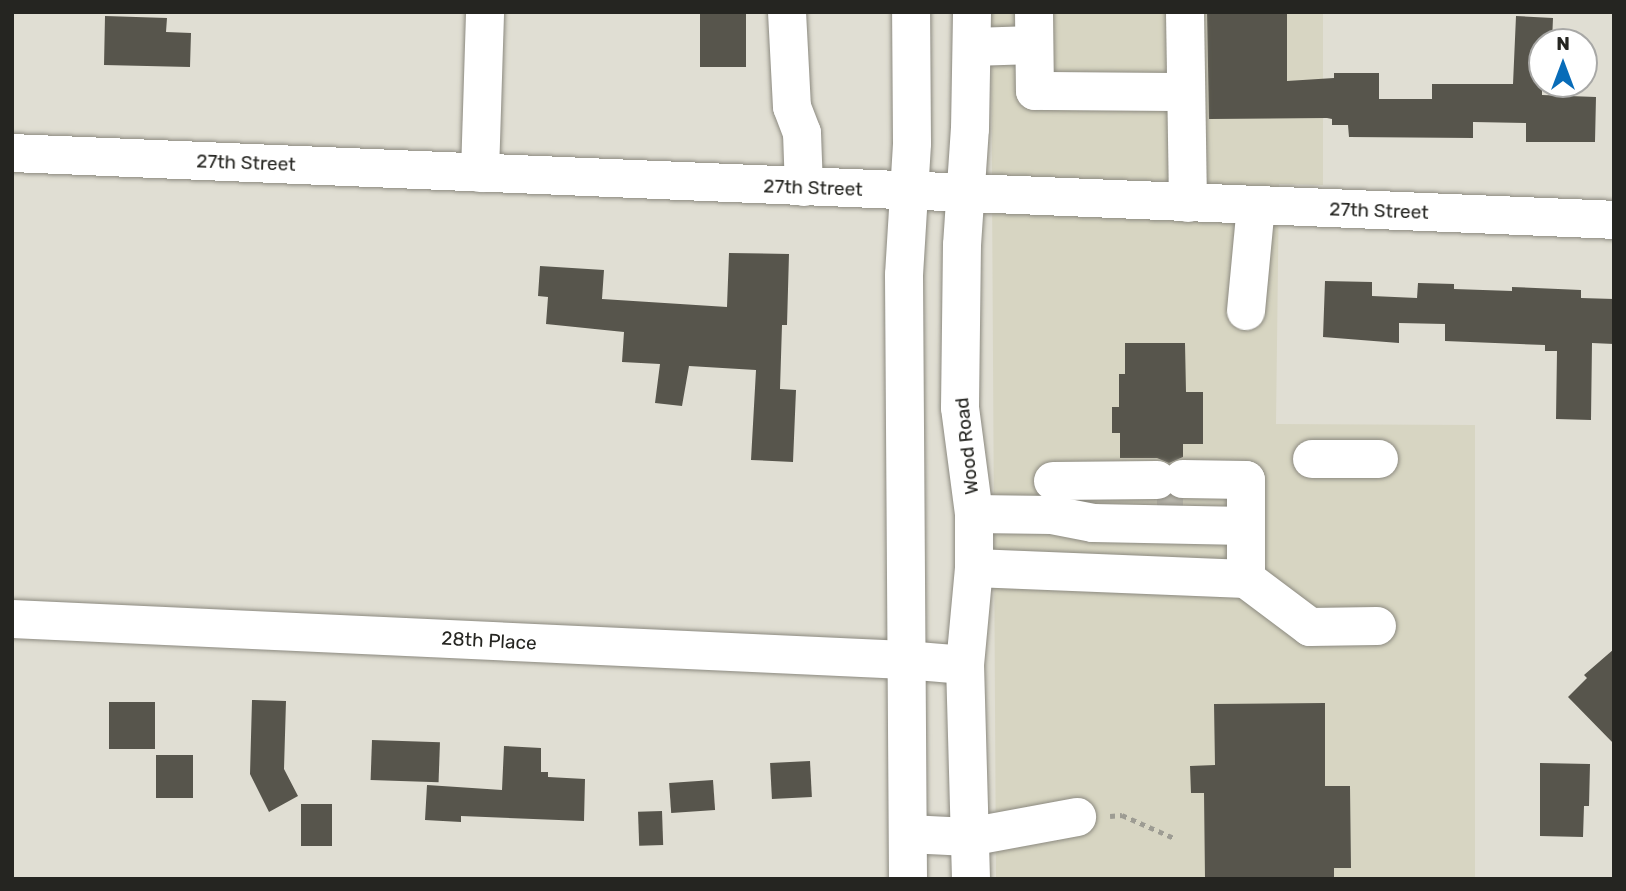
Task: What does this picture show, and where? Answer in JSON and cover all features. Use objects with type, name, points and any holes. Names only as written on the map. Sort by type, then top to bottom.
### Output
[{"type":"street","points":[[480,173],[485,12]]},
{"type":"street","points":[[787,12],[792,107],[802,133],[804,187]]},
{"type":"street","points":[[908,879],[904,275],[911,191],[911,12]]},
{"type":"street","points":[[1185,12],[1188,203]]},
{"type":"street","points":[[972,29],[1034,29],[1034,91],[1186,92]]},
{"type":"street","name":"Wood Road","points":[[971,879],[965,665],[974,568],[974,514],[960,408],[962,245],[972,29]]},
{"type":"street","name":"27th Street","points":[[12,153],[1614,220]]},
{"type":"street","points":[[1246,311],[1256,206]]},
{"type":"street","points":[[1312,459],[1379,460]]},
{"type":"street","points":[[974,514],[1052,497],[1170,489],[1246,502]]},
{"type":"street","points":[[1052,497],[1093,523],[1246,502]]},
{"type":"street","points":[[1246,502],[1246,579]]},
{"type":"street","points":[[974,568],[1246,579],[1310,627],[1377,626]]},
{"type":"street","name":"28th Place","points":[[12,619],[905,660],[965,665]]},
{"type":"street","points":[[908,834],[969,837],[1077,817]]},
{"type":"path","points":[[1077,817],[1122,816],[1174,838]]},
{"type":"shaded area","points":[[991,12],[1323,12],[1323,185],[1279,184],[1276,424],[1475,425],[1475,879],[996,879]]},
{"type":"building","points":[[700,12],[746,12],[746,67],[700,67]]},
{"type":"building","points":[[1207,12],[1287,12],[1287,81],[1334,78],[1334,73],[1379,73],[1379,99],[1432,99],[1432,84],[1513,84],[1516,16],[1553,18],[1553,28],[1528,28],[1528,98],[1596,98],[1595,142],[1526,142],[1526,123],[1473,122],[1473,138],[1349,137],[1348,125],[1332,125],[1332,119],[1327,118],[1209,119]]},
{"type":"building","points":[[105,16],[167,18],[166,32],[191,33],[190,67],[104,65]]},
{"type":"building","points":[[729,253],[789,254],[787,325],[782,325],[780,389],[796,390],[793,462],[751,460],[756,370],[689,366],[682,406],[655,403],[660,364],[622,362],[624,332],[546,324],[548,297],[538,296],[540,266],[604,270],[602,299],[727,307]]},
{"type":"building","points":[[1325,281],[1372,282],[1372,296],[1417,298],[1418,283],[1454,284],[1454,289],[1512,291],[1512,287],[1581,290],[1581,298],[1614,299],[1614,344],[1592,343],[1591,420],[1556,419],[1557,351],[1545,351],[1545,345],[1445,341],[1445,324],[1399,323],[1399,343],[1323,337]]},
{"type":"building","points":[[1125,343],[1185,343],[1186,392],[1203,392],[1203,444],[1183,444],[1183,457],[1169,463],[1157,458],[1120,458],[1120,433],[1112,433],[1112,407],[1119,407],[1119,374],[1125,374]]},
{"type":"building","points":[[1614,649],[1614,744],[1568,697],[1587,678],[1584,675]]},
{"type":"building","points":[[252,700],[286,701],[284,769],[298,796],[269,812],[250,774]]},
{"type":"building","points":[[109,702],[155,702],[155,749],[109,749]]},
{"type":"building","points":[[1325,703],[1325,786],[1350,786],[1351,868],[1334,868],[1334,879],[1205,879],[1204,793],[1191,793],[1190,766],[1215,765],[1214,704]]},
{"type":"building","points":[[372,740],[440,742],[439,782],[371,780]]},
{"type":"building","points":[[504,746],[541,748],[541,772],[548,772],[548,777],[585,779],[584,821],[461,816],[461,822],[425,820],[427,785],[502,790]]},
{"type":"building","points":[[156,755],[193,755],[193,798],[156,798]]},
{"type":"building","points":[[810,761],[812,797],[772,799],[770,763]]},
{"type":"building","points":[[1540,763],[1590,764],[1589,806],[1584,806],[1583,837],[1540,836]]},
{"type":"building","points":[[713,780],[715,810],[671,813],[669,783]]},
{"type":"building","points":[[301,804],[332,804],[332,846],[301,846]]},
{"type":"building","points":[[662,811],[663,845],[639,846],[638,812]]},
{"type":"tunnel","points":[[1157,499],[1183,499]]}]
